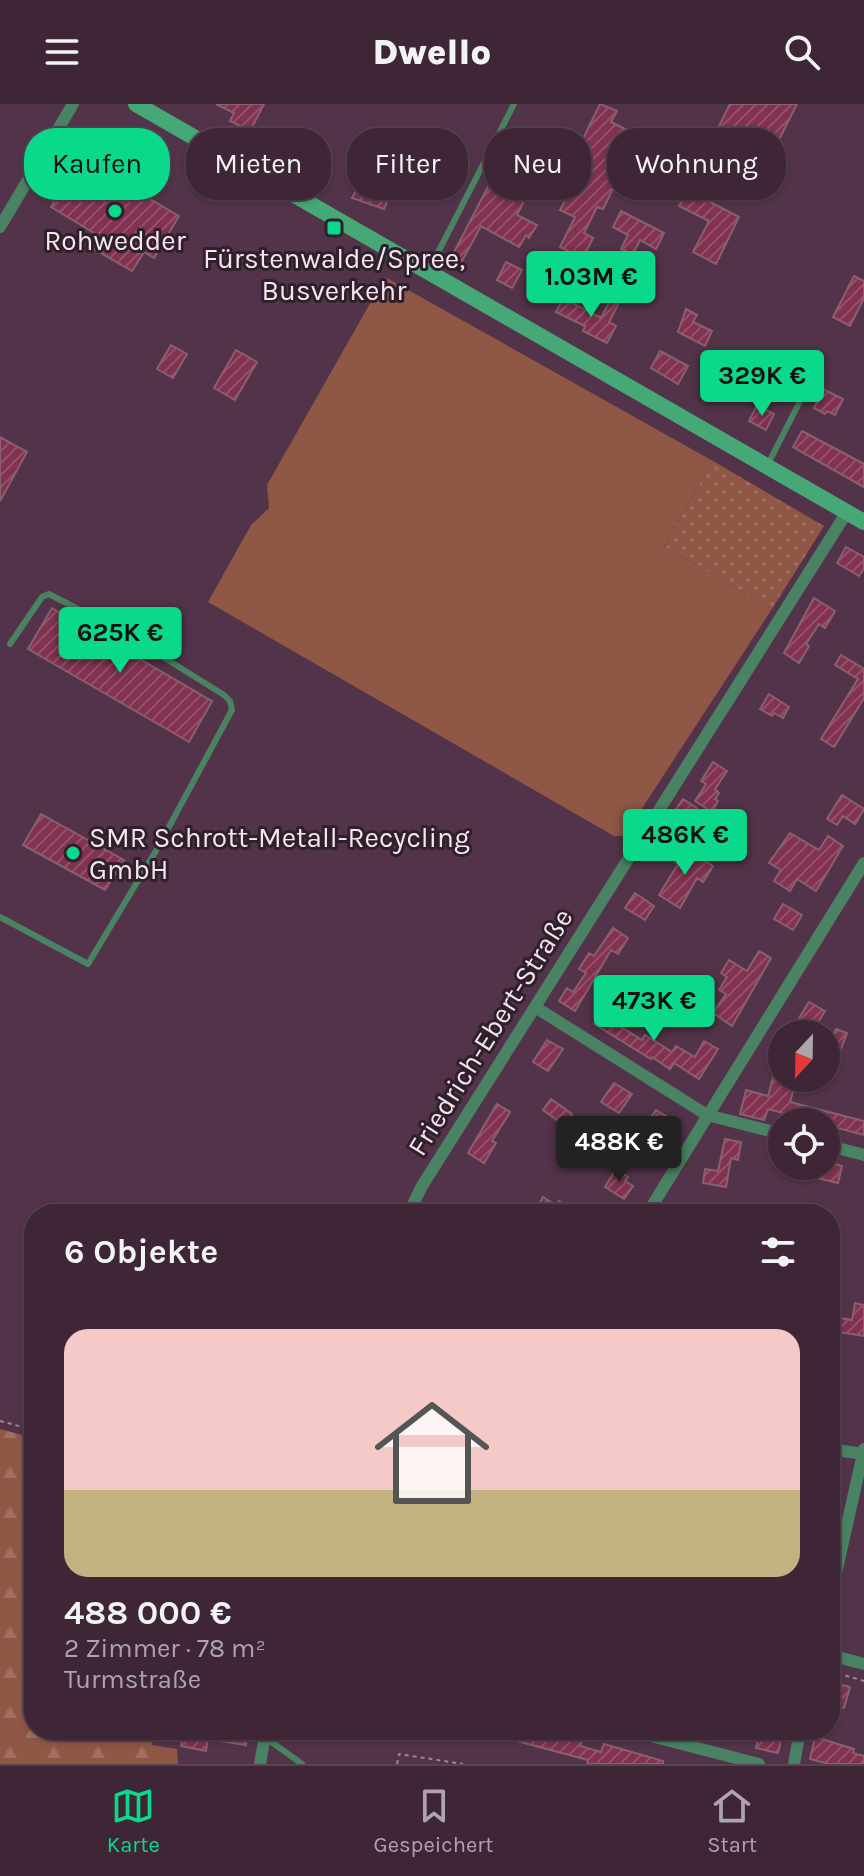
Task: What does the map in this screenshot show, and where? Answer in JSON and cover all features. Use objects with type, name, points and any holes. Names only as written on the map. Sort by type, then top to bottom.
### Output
[{"type":"street","points":[[0,227],[73,104]]},
{"type":"street","points":[[136,104],[864,522]]},
{"type":"street","name":"Friedrich-Ebert-Straße","points":[[413,1204],[847,512]]},
{"type":"street","points":[[653,1204],[707,1115],[858,885],[864,863]]},
{"type":"street","points":[[535,1007],[707,1115],[768,1130]]},
{"type":"street","points":[[840,1149],[864,1155]]},
{"type":"street","points":[[840,1450],[864,1452],[840,1556]]},
{"type":"street","points":[[840,1658],[864,1664]]},
{"type":"street","points":[[260,1764],[264,1740]]},
{"type":"street","points":[[667,1740],[759,1764]]},
{"type":"street","points":[[794,1764],[798,1740]]},
{"type":"lane","points":[[428,272],[514,104]]},
{"type":"lane","points":[[767,466],[820,362]]},
{"type":"lane","points":[[0,917],[88,964],[157,849],[232,710],[230,701],[224,695],[126,634],[49,594],[42,597],[10,644]]},
{"type":"lane","points":[[273,1740],[302,1764]]},
{"type":"path","points":[[0,1421],[24,1427]]},
{"type":"path","points":[[840,1674],[864,1681]]},
{"type":"path","points":[[397,1764],[399,1754],[463,1764]]},
{"type":"green space","points":[[385,277],[713,461],[664,546],[772,609],[624,836],[614,836],[208,602],[251,525],[269,508],[267,485]]},
{"type":"green space","points":[[713,461],[824,526],[772,609],[664,546]]},
{"type":"green space","points":[[0,1429],[24,1435],[24,1740],[153,1740],[152,1745],[177,1749],[178,1764],[0,1764]]},
{"type":"building","points":[[216,104],[264,104],[252,128],[230,121],[234,113]]},
{"type":"building","points":[[600,104],[617,111],[611,122],[623,128],[607,128],[607,200],[603,209],[597,207],[584,233],[593,238],[583,258],[560,247],[575,217],[560,210],[565,200],[591,200],[591,128],[588,128]]},
{"type":"building","points":[[730,104],[797,104],[785,128],[718,128]]},
{"type":"building","points":[[484,194],[484,200],[524,200],[517,215],[537,225],[519,247],[481,226],[462,261],[452,256]]},
{"type":"building","name":"Rohwedder","points":[[55,200],[152,200],[179,216],[154,258],[144,252],[132,271],[92,248],[99,236],[51,207]]},
{"type":"building","points":[[358,200],[383,200],[387,202],[384,209]]},
{"type":"building","points":[[682,200],[711,200],[739,217],[716,264],[693,252],[709,221],[679,206]]},
{"type":"building","points":[[621,211],[664,233],[656,249],[640,240],[633,254],[621,249],[628,235],[613,227]]},
{"type":"building","points":[[506,262],[522,270],[512,288],[497,280]]},
{"type":"building","points":[[854,276],[864,281],[864,298],[850,326],[833,317]]},
{"type":"building","points":[[612,297],[620,301],[609,322],[616,326],[607,343],[583,331],[585,326],[556,312],[563,298],[601,318]]},
{"type":"building","points":[[686,309],[697,315],[693,322],[712,331],[705,346],[678,332]]},
{"type":"building","points":[[171,345],[187,354],[173,378],[157,369]]},
{"type":"building","points":[[236,350],[257,362],[235,400],[214,388]]},
{"type":"building","points":[[660,351],[688,366],[678,384],[651,368]]},
{"type":"building","points":[[763,359],[796,377],[786,396],[754,378]]},
{"type":"building","points":[[823,389],[843,399],[835,415],[814,408]]},
{"type":"building","points":[[757,405],[774,414],[766,430],[749,421]]},
{"type":"building","points":[[802,431],[864,464],[864,487],[793,447]]},
{"type":"building","points":[[0,437],[27,452],[0,501]]},
{"type":"building","points":[[846,547],[864,557],[864,568],[859,576],[837,563]]},
{"type":"building","points":[[814,598],[835,611],[825,628],[819,624],[806,644],[809,646],[799,663],[784,653]]},
{"type":"building","points":[[52,608],[212,701],[189,742],[28,649]]},
{"type":"building","points":[[841,655],[864,669],[864,698],[834,747],[821,739],[858,679],[835,665]]},
{"type":"building","points":[[769,694],[789,707],[783,718],[760,709]]},
{"type":"building","points":[[713,762],[727,771],[715,789],[719,793],[715,799],[718,801],[712,812],[695,801],[706,784],[701,781]]},
{"type":"building","points":[[842,795],[864,809],[855,824],[843,816],[837,825],[827,819]]},
{"type":"building","points":[[683,799],[697,808],[687,824],[672,815]]},
{"type":"building","name":"SMR Schrott-Metall-Recycling GmbH","points":[[41,814],[124,860],[105,890],[23,845]]},
{"type":"building","points":[[790,833],[819,850],[828,836],[843,846],[816,891],[797,879],[790,891],[774,881],[781,870],[769,863]]},
{"type":"building","points":[[684,848],[713,866],[703,882],[697,878],[680,908],[659,895]]},
{"type":"building","points":[[635,893],[654,906],[645,920],[625,908]]},
{"type":"building","points":[[783,904],[802,915],[793,930],[774,919]]},
{"type":"building","points":[[613,928],[628,938],[618,954],[611,950],[575,1011],[559,1001],[567,988],[573,992],[586,973],[579,969],[589,953],[594,956]]},
{"type":"building","points":[[759,951],[771,958],[732,1026],[713,1013],[726,994],[719,990],[727,977],[721,973],[729,960],[747,971]]},
{"type":"building","points":[[613,992],[623,998],[613,1015],[621,1020],[618,1025],[642,1040],[645,1035],[672,1052],[676,1046],[695,1057],[704,1041],[718,1049],[699,1079],[674,1063],[670,1069],[594,1024]]},
{"type":"building","points":[[809,1002],[825,1011],[820,1020],[798,1020]]},
{"type":"building","points":[[840,1030],[847,1033],[840,1051]]},
{"type":"building","points":[[547,1040],[563,1049],[548,1071],[533,1062]]},
{"type":"building","points":[[614,1083],[632,1094],[619,1113],[601,1102]]},
{"type":"building","points":[[746,1090],[768,1096],[769,1092],[793,1092],[790,1102],[813,1108],[768,1108],[764,1120],[740,1114]]},
{"type":"building","points":[[551,1099],[572,1114],[564,1125],[543,1110]]},
{"type":"building","points":[[497,1104],[510,1112],[492,1141],[496,1143],[484,1163],[468,1153]]},
{"type":"building","points":[[656,1110],[676,1122],[666,1138],[646,1125]]},
{"type":"building","points":[[840,1115],[864,1121],[864,1135],[840,1129]]},
{"type":"building","points":[[725,1139],[741,1142],[738,1160],[731,1158],[726,1187],[703,1183],[705,1169],[718,1171]]},
{"type":"building","points":[[616,1169],[628,1177],[625,1181],[633,1186],[624,1199],[605,1187]]},
{"type":"building","points":[[543,1197],[554,1204],[539,1204]]},
{"type":"building","points":[[855,1303],[864,1305],[864,1336],[840,1332],[840,1318],[852,1320]]},
{"type":"building","points":[[840,1684],[850,1687],[844,1708],[840,1707]]},
{"type":"building","points":[[182,1740],[208,1740],[206,1751],[181,1746]]},
{"type":"building","points":[[214,1740],[247,1740],[246,1745]]},
{"type":"building","points":[[513,1740],[582,1740],[580,1746],[601,1752],[604,1744],[663,1761],[663,1764],[587,1764],[588,1760]]},
{"type":"building","points":[[758,1740],[781,1740],[778,1753],[756,1748]]},
{"type":"building","points":[[814,1740],[825,1740],[854,1749],[853,1753],[864,1756],[864,1764],[829,1764],[810,1759]]},
{"type":"place","name":"Rohwedder","points":[[115,211]]},
{"type":"place","name":"Fürstenwalde/Spree, Busverkehr","points":[[334,228]]},
{"type":"place","name":"SMR Schrott-Metall-Recycling GmbH","points":[[73,853]]}]
